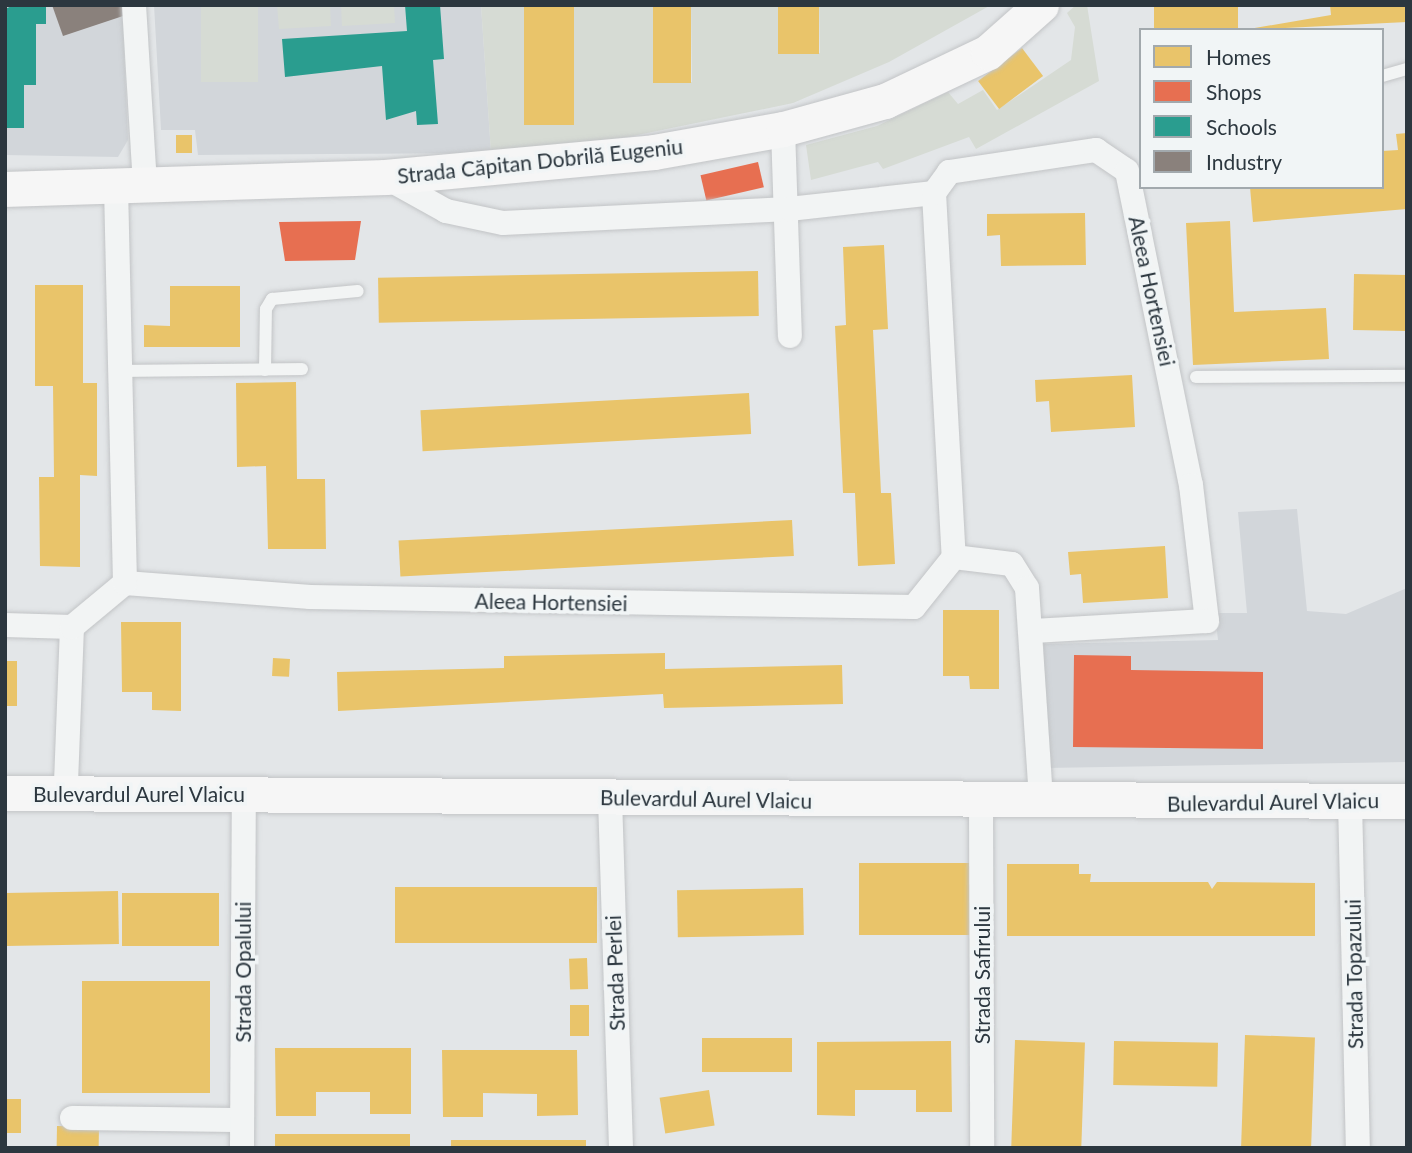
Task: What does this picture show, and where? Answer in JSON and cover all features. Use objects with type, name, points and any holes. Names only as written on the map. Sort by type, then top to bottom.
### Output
[{"type":"main road","name":"Strada Căpitan Dobrilă Eugeniu","points":[[5,189],[130,188],[386,177],[654,152],[783,129],[885,101],[988,52],[1041,5]]},
{"type":"main road","name":"Bulevardul Aurel Vlaicu","points":[[5,782],[1407,780]]},
{"type":"main road","name":"Bulevardul Aurel Vlaicu","points":[[5,793],[981,803],[1407,801]]},
{"type":"street","points":[[5,625],[72,627],[125,583],[122,371],[134,5]]},
{"type":"street","points":[[783,129],[789,209],[790,335]]},
{"type":"street","name":"Aleea Hortensiei","points":[[934,193],[948,172],[1096,150],[1134,166],[1191,485],[1207,621],[1032,631]]},
{"type":"street","points":[[386,177],[446,211],[503,223],[789,209],[934,193],[954,557],[1012,564],[1027,588],[1032,631],[1040,782]]},
{"type":"street","name":"Aleea Hortensiei","points":[[125,583],[310,597],[914,607],[954,557]]},
{"type":"street","points":[[66,783],[72,627]]},
{"type":"street","name":"Strada Opalului","points":[[242,1148],[244,795]]},
{"type":"street","name":"Strada Perlei","points":[[610,798],[621,1148]]},
{"type":"street","name":"Strada Topazului","points":[[1350,801],[1358,1148]]},
{"type":"street","name":"Strada Safirului","points":[[981,803],[982,1148]]},
{"type":"street","points":[[72,1118],[242,1120]]},
{"type":"lane","points":[[1384,75],[1407,69]]},
{"type":"lane","points":[[265,370],[266,309],[272,299],[358,290]]},
{"type":"lane","points":[[122,371],[302,369]]},
{"type":"lane","points":[[1196,377],[1407,376]]},
{"type":"shaded area","points":[[5,5],[122,5],[128,140],[118,157],[5,155]]},
{"type":"shaded area","points":[[154,5],[481,5],[491,153],[198,155],[195,130],[161,130]]},
{"type":"shaded area","points":[[201,5],[258,5],[258,82],[201,82]]},
{"type":"shaded area","points":[[277,5],[330,5],[331,26],[279,29]]},
{"type":"shaded area","points":[[341,5],[394,5],[395,23],[342,26]]},
{"type":"shaded area","points":[[481,5],[653,5],[655,83],[692,82],[691,5],[778,5],[779,53],[820,53],[819,5],[991,5],[889,62],[793,103],[628,137],[491,153]]},
{"type":"shaded area","points":[[1076,5],[1087,5],[1099,81],[976,149],[969,137],[883,169],[878,162],[811,180],[806,145],[877,126],[948,92],[958,104],[983,90],[997,110],[1071,60],[1075,27],[1067,13]]},
{"type":"shaded area","points":[[1297,509],[1307,611],[1346,614],[1407,588],[1407,762],[1045,768],[1044,644],[1218,640],[1215,613],[1247,613],[1238,512]]},
{"type":"building: Homes","points":[[524,5],[574,5],[574,125],[524,125]]},
{"type":"building: Homes","points":[[653,5],[691,5],[691,83],[653,83]]},
{"type":"building: Homes","points":[[778,5],[819,5],[819,54],[778,54]]},
{"type":"building: Homes","points":[[1154,5],[1238,5],[1238,28],[1154,28]]},
{"type":"building: Homes","points":[[1330,5],[1407,5],[1407,22],[1255,28],[1331,15]]},
{"type":"building: Homes","points":[[1022,48],[1043,76],[999,109],[978,81]]},
{"type":"building: Homes","points":[[1407,133],[1407,209],[1253,222],[1250,189],[1384,189],[1384,151],[1398,150],[1396,134]]},
{"type":"building: Homes","points":[[176,135],[192,135],[192,153],[176,153]]},
{"type":"building: Homes","points":[[1085,213],[1086,265],[1001,266],[1000,235],[987,236],[987,214]]},
{"type":"building: Homes","points":[[1230,221],[1234,312],[1326,308],[1329,359],[1193,365],[1186,223]]},
{"type":"building: Homes","points":[[884,245],[888,329],[873,330],[881,493],[891,493],[895,564],[858,566],[855,493],[843,493],[835,326],[846,325],[843,247]]},
{"type":"building: Homes","points":[[758,271],[759,316],[379,323],[378,278]]},
{"type":"building: Homes","points":[[1354,274],[1407,275],[1406,331],[1353,330]]},
{"type":"building: Homes","points":[[35,285],[83,285],[83,383],[97,383],[97,476],[80,475],[80,567],[40,566],[39,477],[54,477],[53,386],[35,386]]},
{"type":"building: Homes","points":[[170,286],[240,286],[240,347],[144,347],[144,325],[170,326]]},
{"type":"building: Homes","points":[[1132,375],[1135,427],[1051,432],[1049,401],[1036,402],[1035,380]]},
{"type":"building: Homes","points":[[296,382],[297,479],[325,479],[326,549],[268,549],[266,466],[237,467],[236,383]]},
{"type":"building: Homes","points":[[749,393],[751,434],[423,451],[420,410]]},
{"type":"building: Homes","points":[[792,520],[794,556],[400,577],[399,541]]},
{"type":"building: Homes","points":[[1165,546],[1168,598],[1083,603],[1081,574],[1070,575],[1068,552]]},
{"type":"building: Homes","points":[[943,610],[999,610],[999,689],[970,689],[969,676],[943,676]]},
{"type":"building: Homes","points":[[121,622],[181,622],[181,711],[152,710],[152,692],[122,692]]},
{"type":"building: Homes","points":[[665,653],[665,669],[842,665],[843,704],[664,708],[663,694],[338,711],[337,672],[504,668],[504,656]]},
{"type":"building: Homes","points":[[273,658],[290,659],[289,677],[272,676]]},
{"type":"building: Homes","points":[[5,661],[17,661],[17,706],[5,706]]},
{"type":"building: Homes","points":[[859,863],[976,863],[976,935],[859,935]]},
{"type":"building: Homes","points":[[1007,864],[1079,864],[1079,874],[1091,874],[1090,882],[1208,882],[1212,889],[1217,882],[1315,883],[1315,936],[1007,936]]},
{"type":"building: Homes","points":[[395,887],[597,887],[597,943],[395,943]]},
{"type":"building: Homes","points":[[803,888],[804,935],[678,937],[677,890]]},
{"type":"building: Homes","points":[[118,891],[119,944],[6,946],[5,893]]},
{"type":"building: Homes","points":[[122,893],[219,893],[219,946],[122,946]]},
{"type":"building: Homes","points":[[587,958],[588,989],[570,990],[569,959]]},
{"type":"building: Homes","points":[[82,981],[210,981],[210,1093],[82,1093]]},
{"type":"building: Homes","points":[[570,1005],[589,1005],[589,1036],[570,1036]]},
{"type":"building: Homes","points":[[1245,1035],[1315,1037],[1311,1148],[1241,1148]]},
{"type":"building: Homes","points":[[702,1038],[792,1038],[792,1072],[702,1072]]},
{"type":"building: Homes","points":[[1015,1040],[1085,1042],[1081,1148],[1011,1148]]},
{"type":"building: Homes","points":[[951,1041],[952,1112],[916,1112],[916,1090],[855,1090],[855,1116],[817,1115],[817,1042]]},
{"type":"building: Homes","points":[[1114,1041],[1218,1043],[1217,1087],[1113,1085]]},
{"type":"building: Homes","points":[[275,1048],[411,1048],[411,1114],[370,1114],[370,1092],[316,1092],[316,1116],[276,1116]]},
{"type":"building: Homes","points":[[442,1050],[577,1050],[578,1115],[537,1116],[537,1094],[483,1093],[483,1117],[443,1117]]},
{"type":"building: Homes","points":[[709,1090],[715,1126],[665,1133],[660,1098]]},
{"type":"building: Homes","points":[[5,1099],[21,1099],[21,1133],[5,1133]]},
{"type":"building: Homes","points":[[57,1126],[99,1127],[99,1148],[57,1148]]},
{"type":"building: Homes","points":[[275,1134],[410,1134],[410,1148],[275,1148]]},
{"type":"building: Homes","points":[[451,1140],[586,1140],[586,1148],[451,1148]]},
{"type":"building: Shops","points":[[758,162],[764,187],[706,201],[701,175]]},
{"type":"building: Shops","points":[[361,221],[355,260],[285,261],[279,222]]},
{"type":"building: Shops","points":[[1074,655],[1131,656],[1131,670],[1263,672],[1263,749],[1073,747]]},
{"type":"building: Schools","points":[[14,5],[46,5],[46,24],[36,24],[36,85],[24,85],[24,128],[5,128],[5,9]]},
{"type":"building: Schools","points":[[405,5],[440,5],[444,59],[433,60],[438,124],[417,125],[416,111],[386,120],[382,66],[285,77],[282,39],[407,31]]},
{"type":"building: Industry","points":[[52,5],[122,5],[126,15],[63,36]]}]
